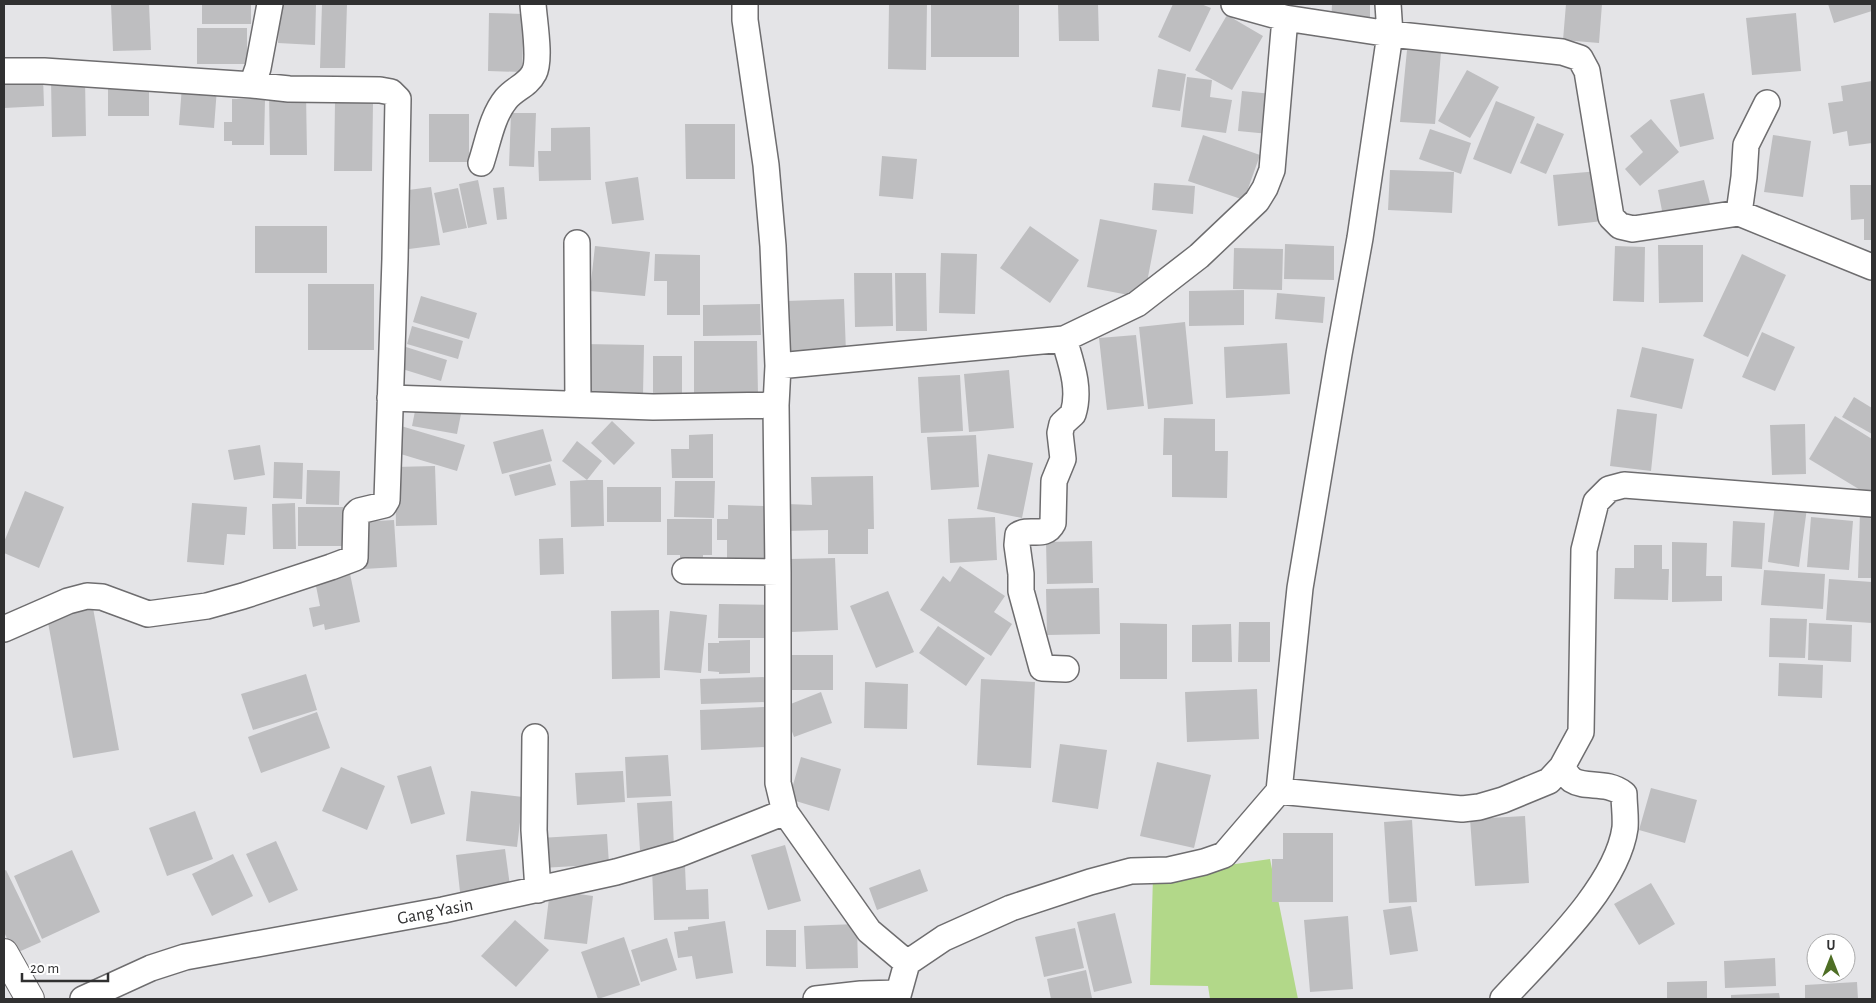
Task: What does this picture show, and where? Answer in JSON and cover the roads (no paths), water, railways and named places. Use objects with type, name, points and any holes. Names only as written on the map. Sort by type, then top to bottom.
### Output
[{"type":"main road","points":[[5,959],[30,999]]},
{"type":"street","points":[[252,85],[258,68],[270,4]]},
{"type":"street","points":[[480,163],[498,109],[508,96],[527,83],[534,73],[537,62],[533,4]]},
{"type":"street","points":[[744,4],[766,165],[778,366],[776,405],[778,783],[784,812],[869,931],[907,963]]},
{"type":"street","points":[[1234,4],[1284,18],[1390,34],[1562,52],[1580,58],[1587,71],[1611,217],[1620,226],[1633,229],[1739,213],[1872,267]]},
{"type":"street","points":[[816,999],[861,994],[898,996],[907,963],[944,938],[1011,908],[1090,882],[1131,872],[1169,870],[1224,855],[1279,791],[1300,588],[1360,238],[1390,34],[1388,4]]},
{"type":"street","points":[[778,366],[1064,339],[1137,304],[1199,256],[1257,201],[1265,188],[1272,170],[1284,18]]},
{"type":"street","points":[[4,71],[44,71],[289,89],[380,90],[391,92],[398,99],[387,500],[384,505],[358,511],[356,514],[355,558],[243,596],[207,606],[148,614],[102,597],[87,596],[68,601],[4,629]]},
{"type":"street","points":[[1739,213],[1746,145],[1767,103]]},
{"type":"street","points":[[577,242],[578,404]]},
{"type":"street","points":[[1064,339],[1074,373],[1077,394],[1073,414],[1062,424],[1060,433],[1063,459],[1054,481],[1052,523],[1050,530],[1045,532],[1021,532],[1018,535],[1016,544],[1021,574],[1021,591],[1042,668],[1048,670],[1066,669]]},
{"type":"street","points":[[390,398],[653,407],[776,405]]},
{"type":"street","points":[[1279,791],[1462,809],[1479,807],[1503,800],[1549,781],[1562,767],[1581,732],[1584,550],[1596,502],[1609,489],[1624,485],[1872,504]]},
{"type":"street","points":[[685,571],[778,572]]},
{"type":"street","points":[[535,737],[534,830],[538,890]]},
{"type":"street","points":[[1502,999],[1585,909],[1616,859],[1625,828],[1624,794],[1615,787],[1572,780],[1562,767]]},
{"type":"street","name":"Gang Yasin","points":[[83,999],[151,968],[185,957],[443,910],[616,872],[679,854],[784,812]]}]
